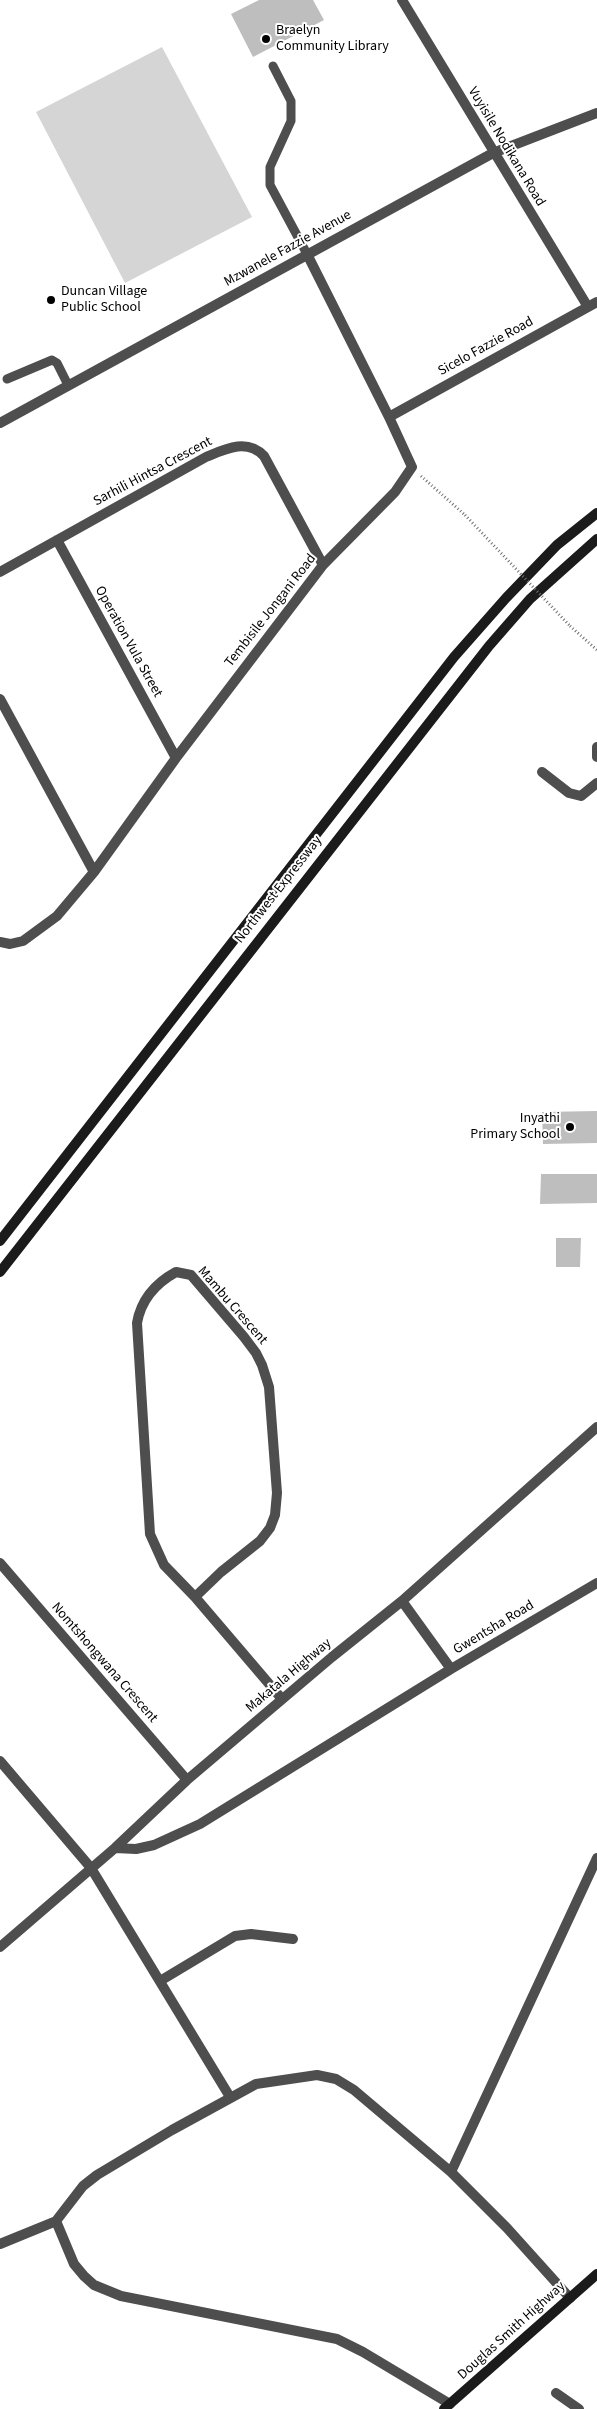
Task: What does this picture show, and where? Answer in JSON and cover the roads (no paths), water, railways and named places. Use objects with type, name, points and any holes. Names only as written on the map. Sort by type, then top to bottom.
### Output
[{"type":"main road","name":"Northwest Expressway","points":[[0,1241],[454,657],[506,598],[557,545],[597,513]]},
{"type":"main road","name":"Northwest Expressway","points":[[0,1272],[489,646],[530,599],[597,539]]},
{"type":"main road","name":"Douglas Smith Highway","points":[[447,2406],[597,2274]]},
{"type":"street","name":"Vuyisile Nodikana Road","points":[[402,0],[493,153],[592,305]]},
{"type":"street","name":"Mzwanele Fazzie Avenue","points":[[0,423],[493,153],[597,113]]},
{"type":"street","points":[[307,254],[389,417]]},
{"type":"street","name":"Sicelo Fazzie Road","points":[[389,417],[592,305]]},
{"type":"street","name":"Tembisile Jongani Road","points":[[0,942],[10,944],[23,941],[57,916],[94,872],[176,758],[323,565],[395,492],[412,467],[389,417]]},
{"type":"street","name":"Sarhili Hintsa Crescent","points":[[0,572],[206,457],[226,448],[250,447],[258,450],[272,466],[323,565]]},
{"type":"street","name":"Operation Vula Street","points":[[57,540],[176,758]]},
{"type":"street","points":[[0,699],[94,872]]},
{"type":"street","points":[[597,747],[597,757]]},
{"type":"street","points":[[542,772],[569,793],[581,796],[597,783]]},
{"type":"street","name":"Mambu Crescent","points":[[196,1596],[221,1572],[260,1541],[270,1528],[275,1515],[277,1493],[269,1387],[262,1365],[244,1337],[190,1275],[176,1272],[146,1297],[139,1312],[137,1323],[147,1516],[150,1534],[164,1565],[196,1596],[282,1699]]},
{"type":"street","name":"Makatala Highway","points":[[0,1947],[115,1848],[187,1780],[402,1601],[597,1428]]},
{"type":"street","name":"Nomtshongwana Crescent","points":[[0,1563],[187,1780]]},
{"type":"street","name":"Gwentsha Road","points":[[402,1601],[451,1669],[597,1583]]},
{"type":"street","points":[[115,1848],[136,1849],[154,1845],[200,1824],[451,1669]]},
{"type":"street","points":[[1,1764],[91,1868],[230,2097]]},
{"type":"street","points":[[451,2172],[597,1858]]},
{"type":"street","points":[[160,1981],[234,1936],[251,1934],[294,1939]]},
{"type":"street","points":[[0,2244],[56,2221],[83,2186],[97,2175],[230,2097],[256,2084],[317,2075],[336,2079],[354,2090],[451,2172],[507,2228],[570,2298]]},
{"type":"street","points":[[56,2221],[74,2264],[94,2285],[121,2296],[337,2340],[363,2352],[447,2406]]},
{"type":"street","points":[[556,2393],[579,2409]]},
{"type":"lane","points":[[273,66],[291,101],[291,121],[270,168],[270,185],[307,254]]},
{"type":"lane","points":[[7,379],[52,360],[57,363],[68,386]]},
{"type":"place","name":"Braelyn Community Library","points":[[266,39]]},
{"type":"place","name":"Duncan Village Public School","points":[[51,300]]},
{"type":"place","name":"Inyathi Primary School","points":[[570,1127]]}]
